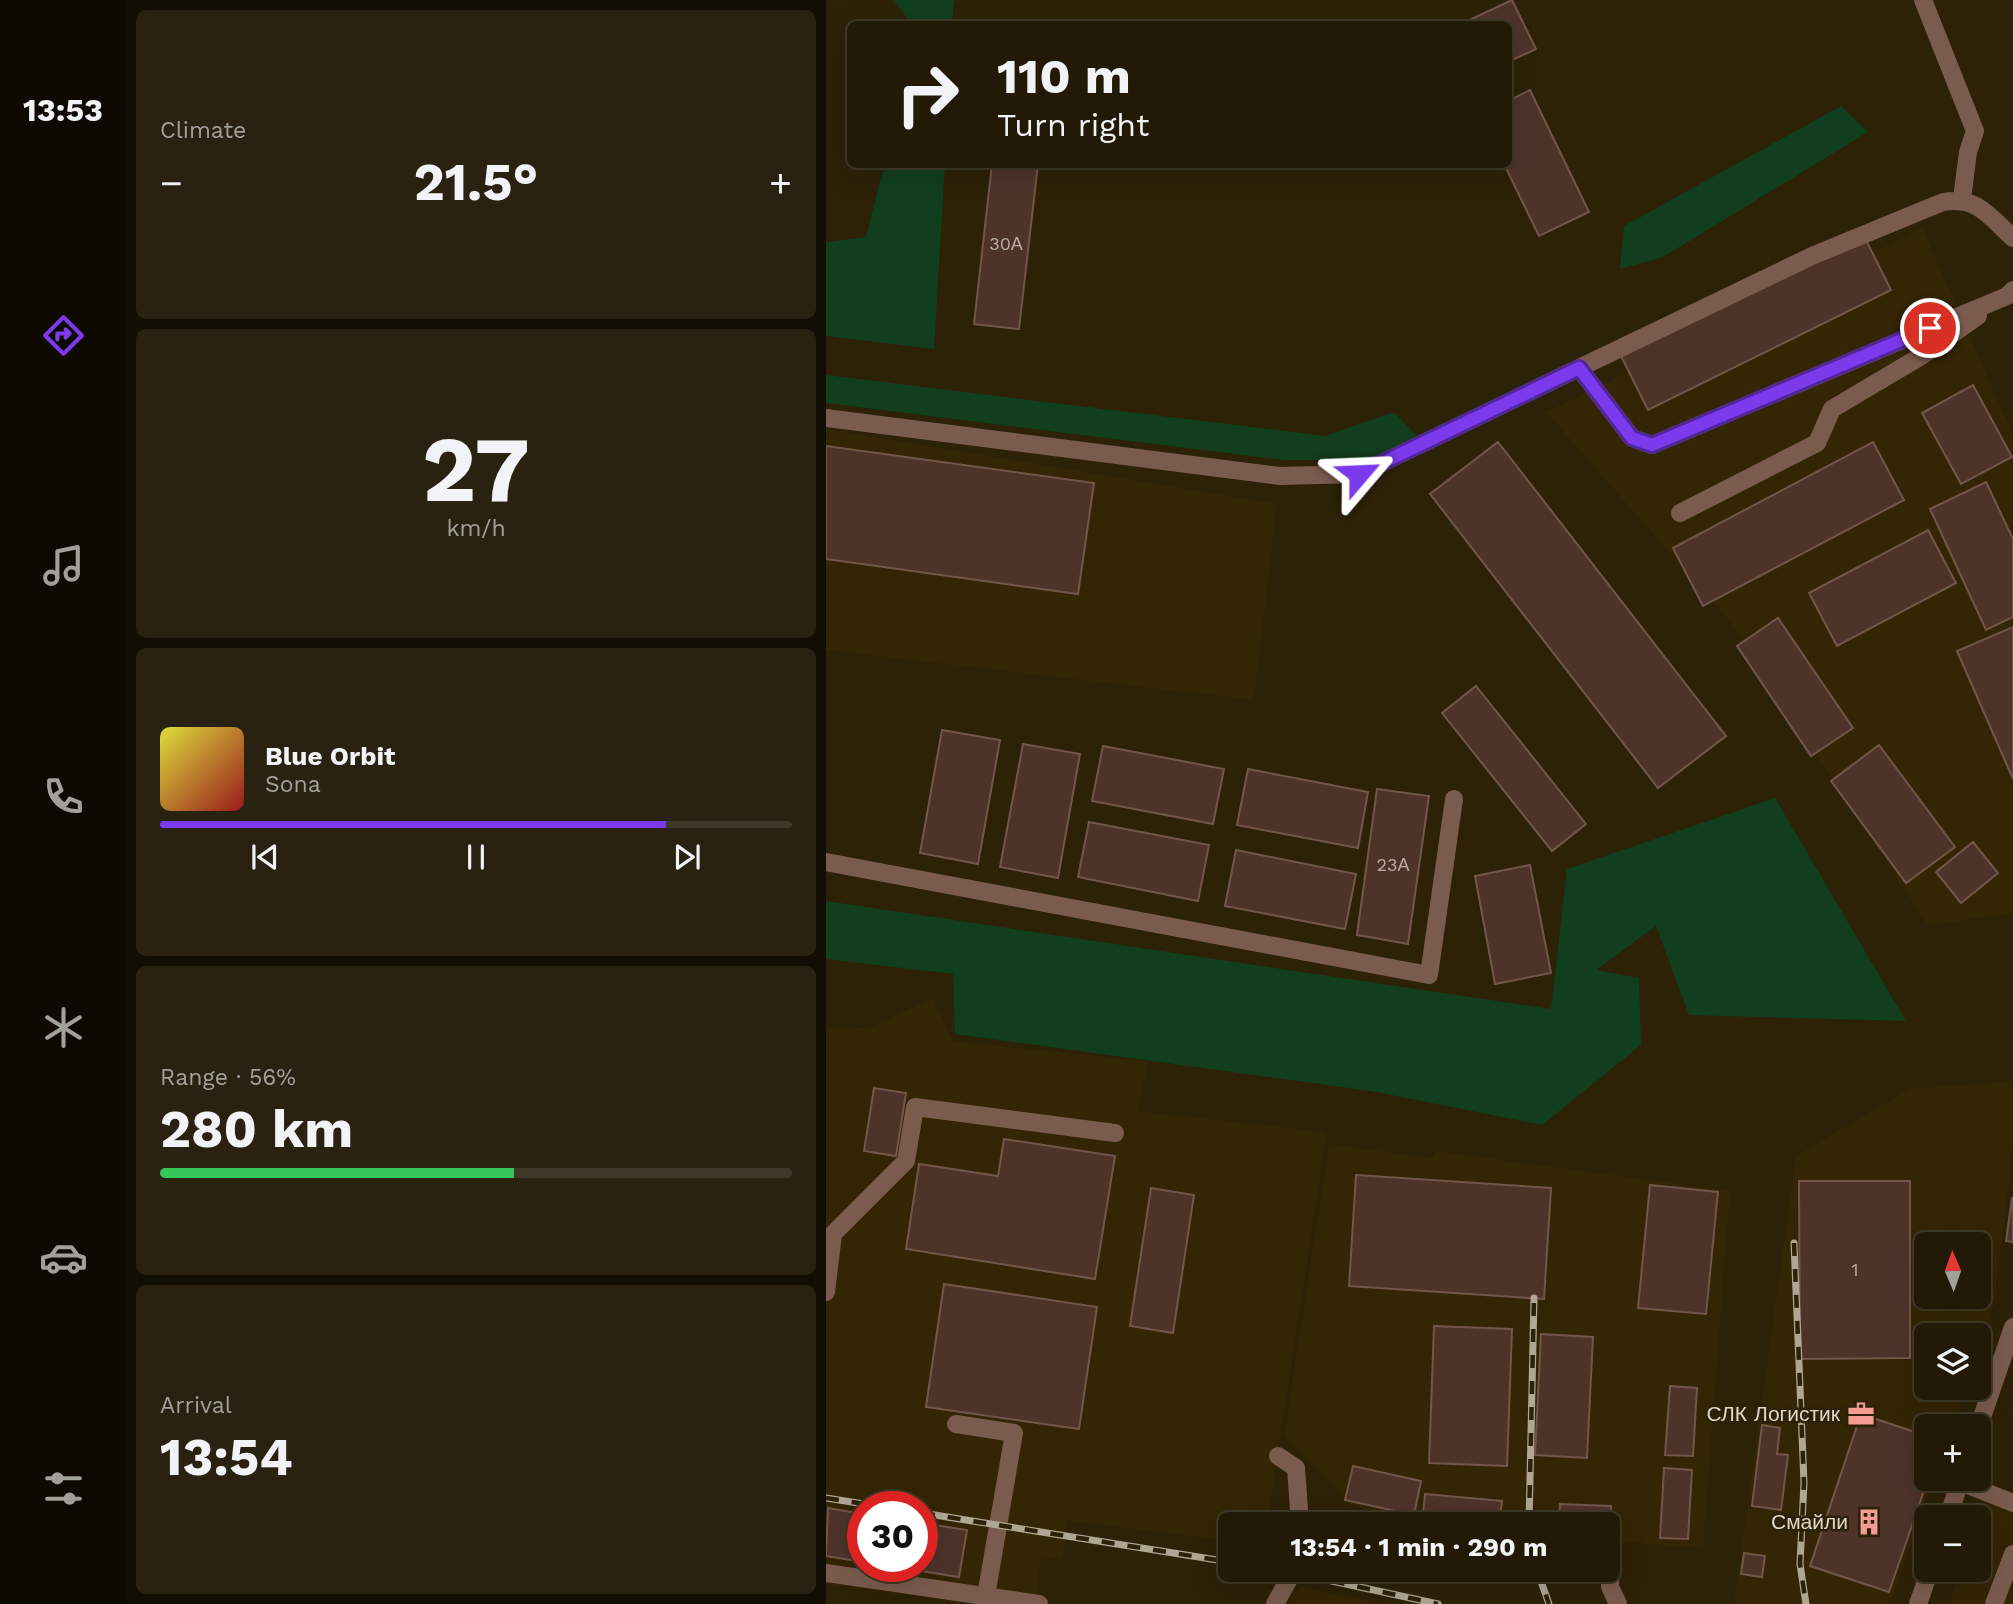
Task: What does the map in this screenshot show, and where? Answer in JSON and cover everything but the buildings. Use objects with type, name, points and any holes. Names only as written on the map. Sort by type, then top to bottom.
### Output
[{"type":"street","points":[[1923,0],[1975,131],[1968,152],[1962,199]]},
{"type":"street","points":[[826,418],[1280,477],[1359,474],[1814,255],[1943,202],[1962,199],[1979,206],[2013,238]]},
{"type":"street","points":[[1579,368],[1632,438],[1652,445],[2010,293]]},
{"type":"street","points":[[1680,513],[1817,443],[1832,409],[1923,355],[2010,293]]},
{"type":"street","points":[[826,862],[1429,975],[1454,799]]},
{"type":"street","points":[[826,1292],[833,1234],[906,1161],[915,1107],[1115,1133]]},
{"type":"street","points":[[1984,1414],[2008,1361],[2013,1327]]},
{"type":"street","points":[[957,1424],[1014,1433],[986,1596]]},
{"type":"street","points":[[1278,1457],[1296,1468],[1299,1512]]},
{"type":"street","points":[[1985,1491],[2013,1503]]},
{"type":"street","points":[[1994,1604],[2013,1554]]},
{"type":"street","points":[[826,1573],[1040,1604]]},
{"type":"street","points":[[1275,1604],[1287,1582]]},
{"type":"street","points":[[1610,1582],[1618,1604]]},
{"type":"street","points":[[1918,1604],[1926,1582]]},
{"type":"shaded area","points":[[1922,228],[2013,434],[2013,914],[1928,925],[1727,618],[1546,412]]},
{"type":"shaded area","points":[[826,429],[1277,504],[1254,700],[826,650]]},
{"type":"shaded area","points":[[933,998],[953,1041],[1148,1061],[1138,1111],[1327,1132],[1269,1512],[1218,1512],[1218,1540],[1068,1521],[1063,1559],[1041,1559],[1036,1604],[975,1604],[826,1584],[826,1027],[868,1028]]},
{"type":"shaded area","points":[[2013,1081],[2013,1150],[1994,1304],[1988,1323],[1914,1323],[1914,1400],[1962,1400],[1957,1414],[1914,1414],[1914,1491],[1930,1491],[1925,1505],[1914,1505],[1914,1536],[1890,1604],[1734,1604],[1796,1156],[1909,1089]]},
{"type":"shaded area","points":[[1329,1144],[1432,1158],[1436,1151],[1730,1191],[1703,1548],[1620,1542],[1620,1512],[1375,1512],[1351,1505],[1284,1435]]},
{"type":"shaded area","points":[[2013,1501],[2013,1604],[1949,1604],[1957,1582],[1991,1582],[1991,1505],[1984,1505],[1985,1502],[2009,1511]]},
{"type":"shaded area","points":[[1301,1587],[1387,1604],[1286,1604]]},
{"type":"green space","points":[[894,0],[954,0],[952,21],[909,21]]},
{"type":"green space","points":[[1841,106],[1868,132],[1663,257],[1620,269],[1624,226]]},
{"type":"green space","points":[[886,168],[945,168],[934,349],[826,336],[826,242],[866,237],[882,173]]},
{"type":"green space","points":[[826,375],[1325,436],[1394,412],[1418,437],[1366,460],[1284,460],[826,403]]},
{"type":"green space","points":[[1775,798],[1906,1021],[1689,1015],[1656,926],[1596,970],[1639,978],[1641,1045],[1542,1125],[1371,1091],[955,1034],[953,974],[826,959],[826,901],[1551,1009],[1567,869]]},
{"type":"railway","points":[[1794,1243],[1804,1483],[1800,1564],[1806,1604]]},
{"type":"railway","points":[[1529,1512],[1534,1298]]},
{"type":"railway","points":[[826,1498],[847,1501]]},
{"type":"railway","points":[[938,1516],[1218,1560]]},
{"type":"railway","points":[[1336,1582],[1438,1604]]},
{"type":"railway","points":[[1541,1582],[1549,1604]]},
{"type":"place","name":"СЛК Логистик","points":[[1861,1414]]},
{"type":"place","name":"Смайли","points":[[1869,1522]]},
{"type":"route","points":[[1359,474],[1579,368],[1632,438],[1652,445],[1930,328]]}]
